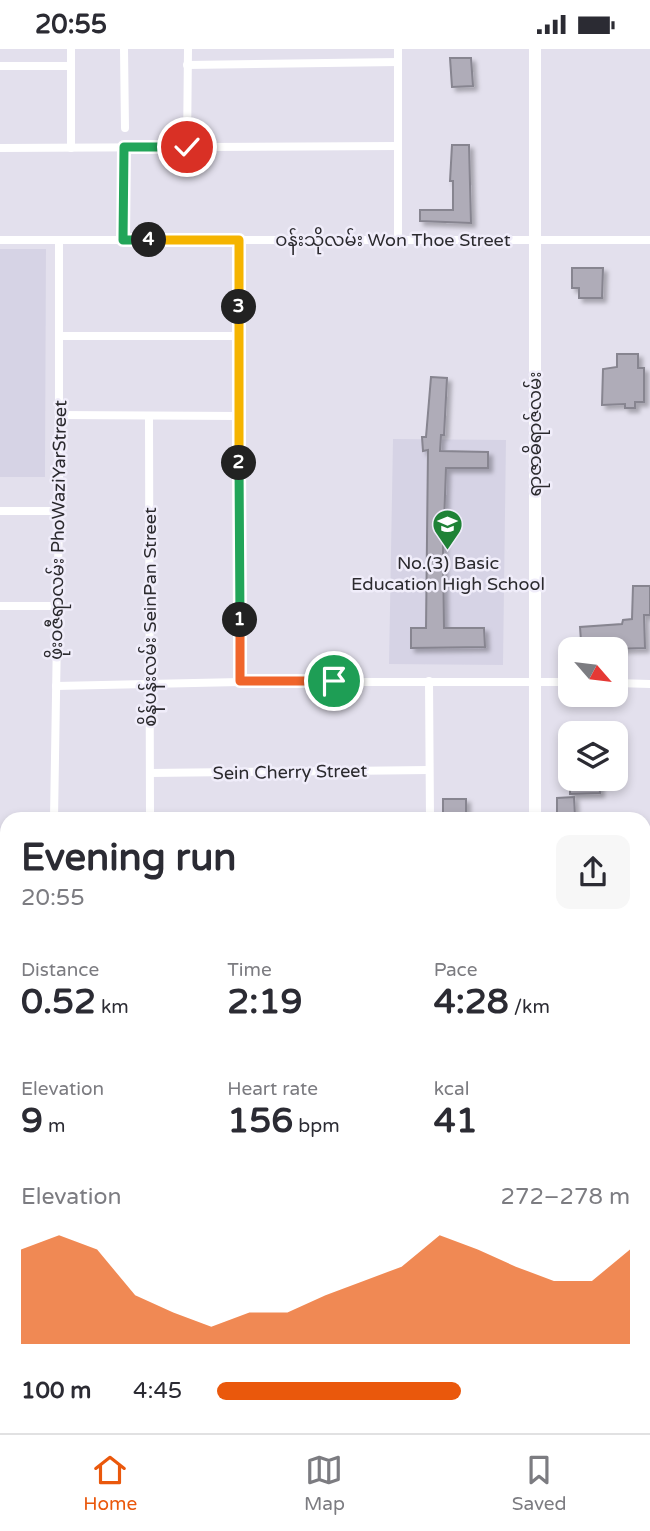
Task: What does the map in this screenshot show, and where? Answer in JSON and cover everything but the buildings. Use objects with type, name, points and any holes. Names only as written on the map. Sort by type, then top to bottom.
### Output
[{"type":"street","points":[[71,49],[71,148]]},
{"type":"street","points":[[124,49],[125,128]]},
{"type":"street","points":[[187,147],[188,49]]},
{"type":"street","points":[[398,49],[398,240]]},
{"type":"street","name":"ရာဇာဓိရာဇ်လမ်း","points":[[535,49],[535,812]]},
{"type":"street","points":[[187,65],[398,62]]},
{"type":"street","points":[[0,66],[71,66]]},
{"type":"street","points":[[0,148],[398,146]]},
{"type":"street","points":[[123,240],[124,147]]},
{"type":"street","name":"ဝန်းသိုလမ်း Won Thoe Street","points":[[0,240],[650,240]]},
{"type":"street","name":"ဖိုးဝဇီရာလမ်း PhoWaziYarStreet","points":[[54,812],[59,511],[59,240]]},
{"type":"street","points":[[239,240],[240,681]]},
{"type":"street","points":[[59,336],[239,336]]},
{"type":"street","points":[[59,415],[239,416]]},
{"type":"street","name":"စိန်ပန်းလမ်း SeinPan Street","points":[[149,416],[150,812]]},
{"type":"street","points":[[0,511],[59,511]]},
{"type":"street","points":[[0,606],[57,606]]},
{"type":"street","points":[[56,685],[240,681],[558,682]]},
{"type":"street","points":[[429,681],[430,812]]},
{"type":"street","points":[[628,683],[650,684]]},
{"type":"street","name":"Sein Cherry Street","points":[[150,773],[429,770]]},
{"type":"shaded area","points":[[0,249],[46,249],[45,477],[0,477]]},
{"type":"shaded area","name":"No.(3) Basic Education High School","points":[[393,439],[506,440],[503,665],[389,664]]},
{"type":"place","name":"No.(3) Basic Education High School","points":[[448,552]]},
{"type":"route","points":[[187,147],[124,147],[123,240],[239,240],[240,681],[334,681]]}]
